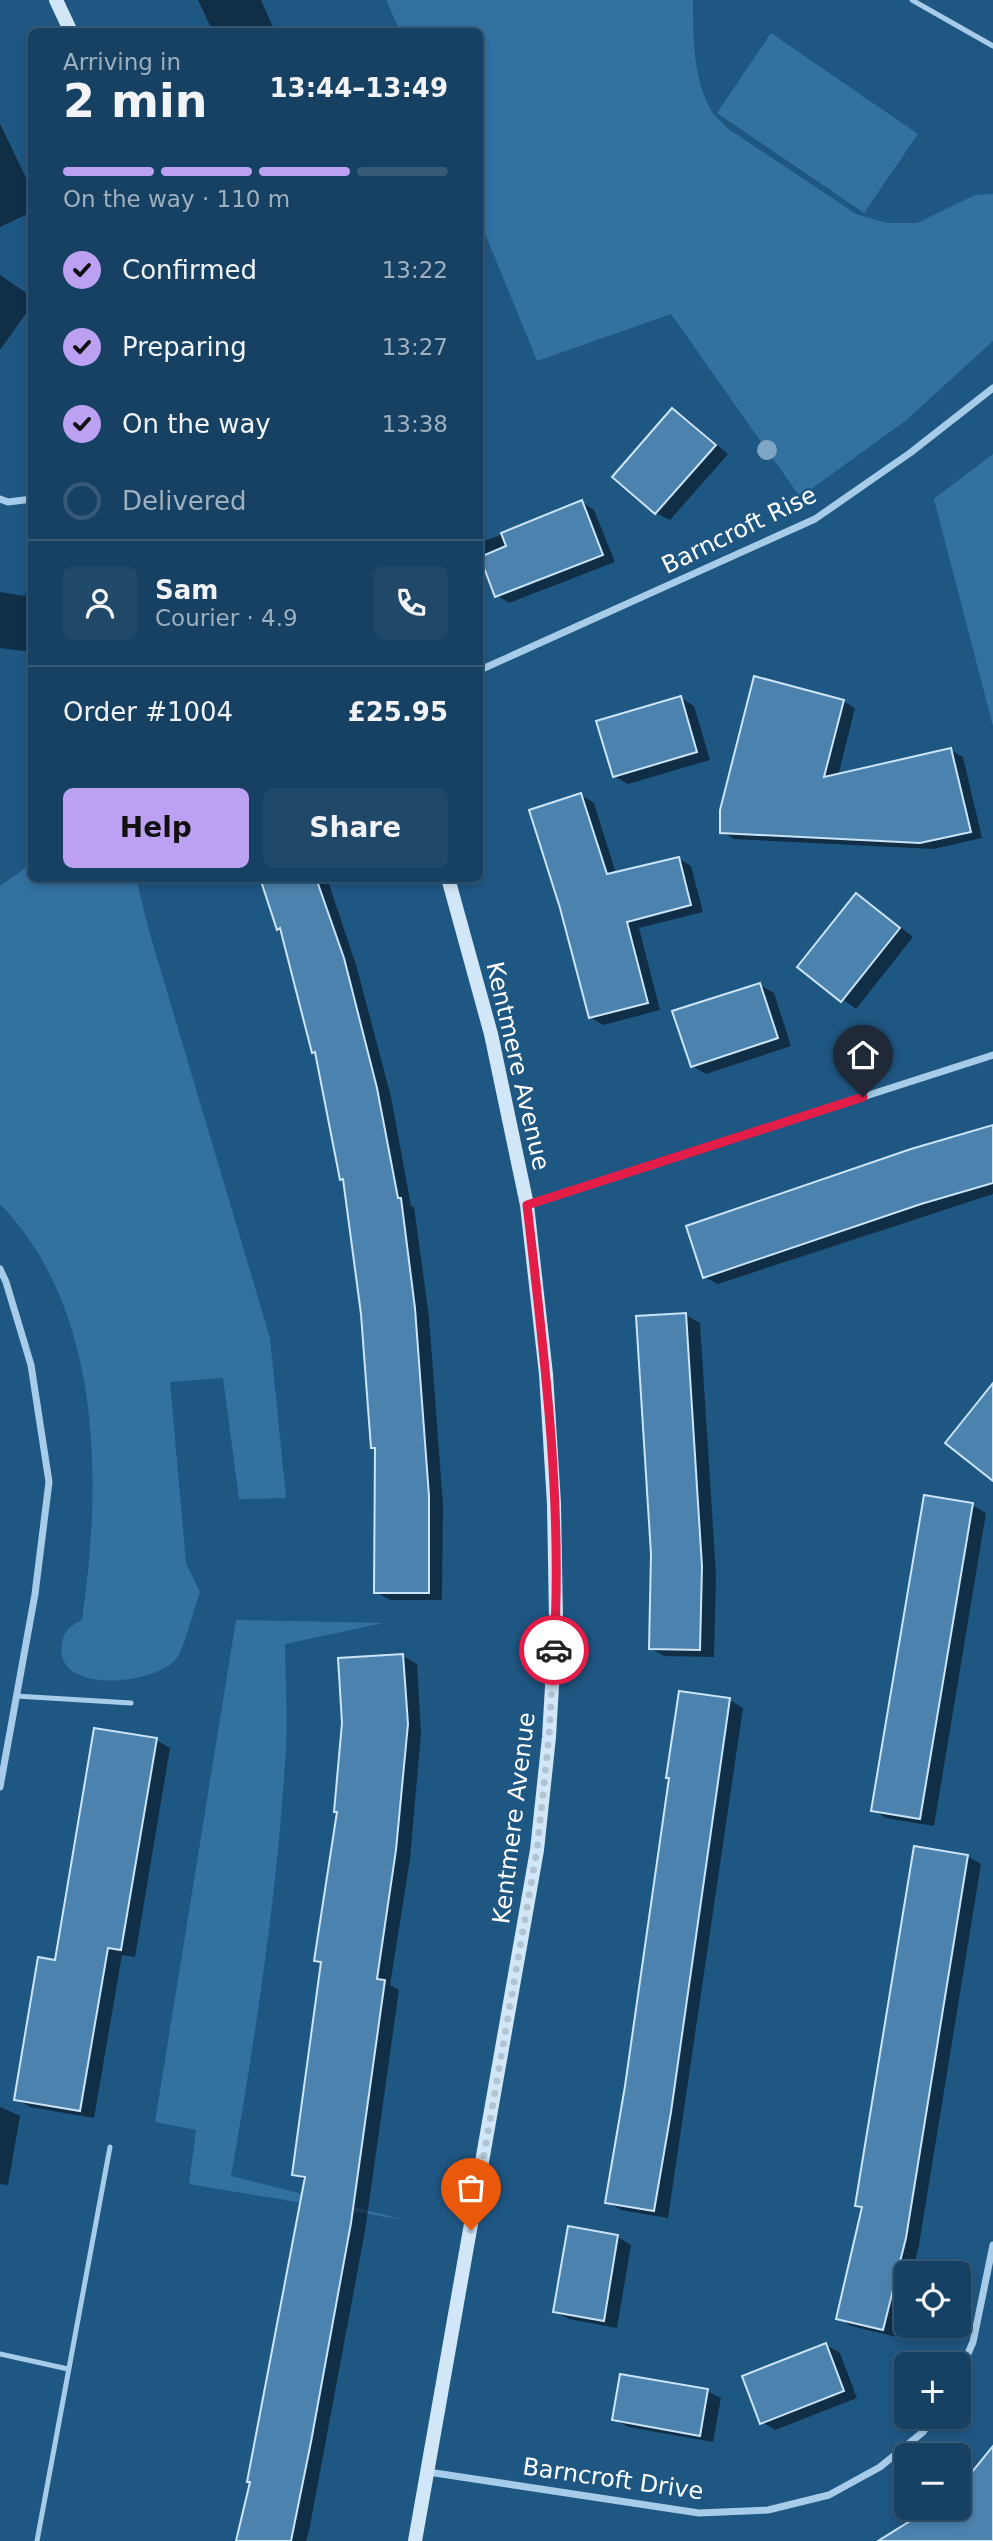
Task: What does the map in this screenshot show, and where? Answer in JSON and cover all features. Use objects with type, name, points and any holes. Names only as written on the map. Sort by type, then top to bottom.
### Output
[{"type":"street","points":[[57,0],[69,28]]},
{"type":"street","name":"Barncroft Rise","points":[[483,669],[815,519],[910,453],[993,388]]},
{"type":"street","points":[[0,499],[8,502],[28,500]]},
{"type":"street","name":"Kentmere Avenue","points":[[415,2541],[537,1850],[549,1737],[556,1619],[554,1504],[546,1374],[527,1205],[491,1034],[449,882]]},
{"type":"street","points":[[527,1205],[993,1055]]},
{"type":"street","points":[[0,1269],[31,1365],[49,1482],[35,1594],[0,1787]]},
{"type":"street","points":[[969,2352],[993,2245]]},
{"type":"street","name":"Barncroft Drive","points":[[428,2472],[699,2514],[768,2510],[829,2495],[880,2467],[925,2429]]},
{"type":"lane","points":[[912,0],[993,46]]},
{"type":"lane","points":[[16,1696],[131,1703]]},
{"type":"lane","points":[[37,2541],[110,2147]]},
{"type":"lane","points":[[0,2354],[68,2369]]},
{"type":"shaded area","points":[[386,0],[693,0],[698,72],[701,86],[714,114],[727,128],[856,214],[887,223],[917,223],[975,195],[993,194],[993,341],[904,422],[800,497],[671,314],[537,361],[483,228],[483,28],[399,28]]},
{"type":"shaded area","points":[[771,33],[918,134],[864,213],[717,113]]},
{"type":"shaded area","points":[[993,454],[993,726],[934,499]]},
{"type":"shaded area","points":[[28,866],[28,882],[137,882],[270,1338],[286,1498],[239,1499],[223,1378],[170,1382],[186,1563],[200,1592],[177,1658],[166,1667],[129,1679],[89,1678],[73,1672],[63,1660],[64,1635],[71,1626],[82,1620],[92,1512],[92,1456],[87,1400],[76,1346],[59,1294],[34,1247],[0,1204],[0,886]]},
{"type":"shaded area","points":[[236,1620],[383,1623],[285,1644],[287,1733],[278,1854],[257,2016],[231,2176],[405,2220],[189,2184],[196,2130],[155,2122]]},
{"type":"building","points":[[672,408],[716,445],[655,514],[612,477]]},
{"type":"building","points":[[582,500],[603,555],[495,597],[483,565],[483,556],[506,546],[501,533]]},
{"type":"building","points":[[754,676],[844,700],[824,777],[951,748],[971,832],[920,843],[720,833],[720,810]]},
{"type":"building","points":[[681,696],[697,752],[613,777],[596,721]]},
{"type":"building","points":[[581,793],[607,874],[679,857],[691,905],[627,922],[648,1003],[589,1018],[560,908],[529,810]]},
{"type":"building","points":[[261,882],[317,882],[344,958],[377,1088],[398,1198],[401,1198],[415,1308],[429,1496],[429,1593],[374,1593],[375,1448],[371,1448],[361,1314],[343,1179],[340,1180],[315,1052],[312,1053],[280,928],[277,930]]},
{"type":"building","points":[[856,893],[900,928],[841,1002],[797,967]]},
{"type":"building","points":[[760,983],[778,1038],[691,1067],[672,1011]]},
{"type":"building","points":[[993,1125],[993,1183],[921,1204],[703,1278],[686,1226],[911,1149]]},
{"type":"building","points":[[686,1313],[702,1566],[700,1650],[649,1649],[651,1554],[636,1316]]},
{"type":"building","points":[[993,1383],[993,1481],[945,1443]]},
{"type":"building","points":[[924,1495],[973,1503],[920,1819],[871,1811]]},
{"type":"building","points":[[403,1654],[408,1724],[396,1850],[377,1979],[385,1980],[351,2223],[311,2442],[291,2541],[236,2541],[250,2482],[247,2482],[305,2177],[292,2175],[321,1962],[314,1961],[337,1812],[334,1812],[342,1723],[338,1658]]},
{"type":"building","points":[[679,1691],[730,1698],[671,2112],[654,2211],[605,2203],[625,2086]]},
{"type":"building","points":[[94,1728],[157,1738],[121,1950],[108,1948],[80,2111],[14,2100],[38,1957],[55,1960]]},
{"type":"building","points":[[914,1846],[968,1855],[906,2238],[900,2261],[894,2261],[894,2286],[883,2330],[836,2319],[862,2207],[855,2206]]},
{"type":"building","points":[[568,2226],[618,2235],[604,2321],[553,2312]]},
{"type":"building","points":[[826,2343],[844,2391],[760,2424],[742,2376]]},
{"type":"building","points":[[620,2374],[708,2389],[700,2436],[612,2420]]},
{"type":"building","points":[[993,2446],[993,2541],[878,2541],[912,2520],[971,2520],[971,2473]]},
{"type":"way so far","points":[[471,2230],[537,1850],[549,1737],[554,1650]]},
{"type":"route","points":[[554,1650],[554,1504],[546,1374],[527,1205],[863,1097]]}]
